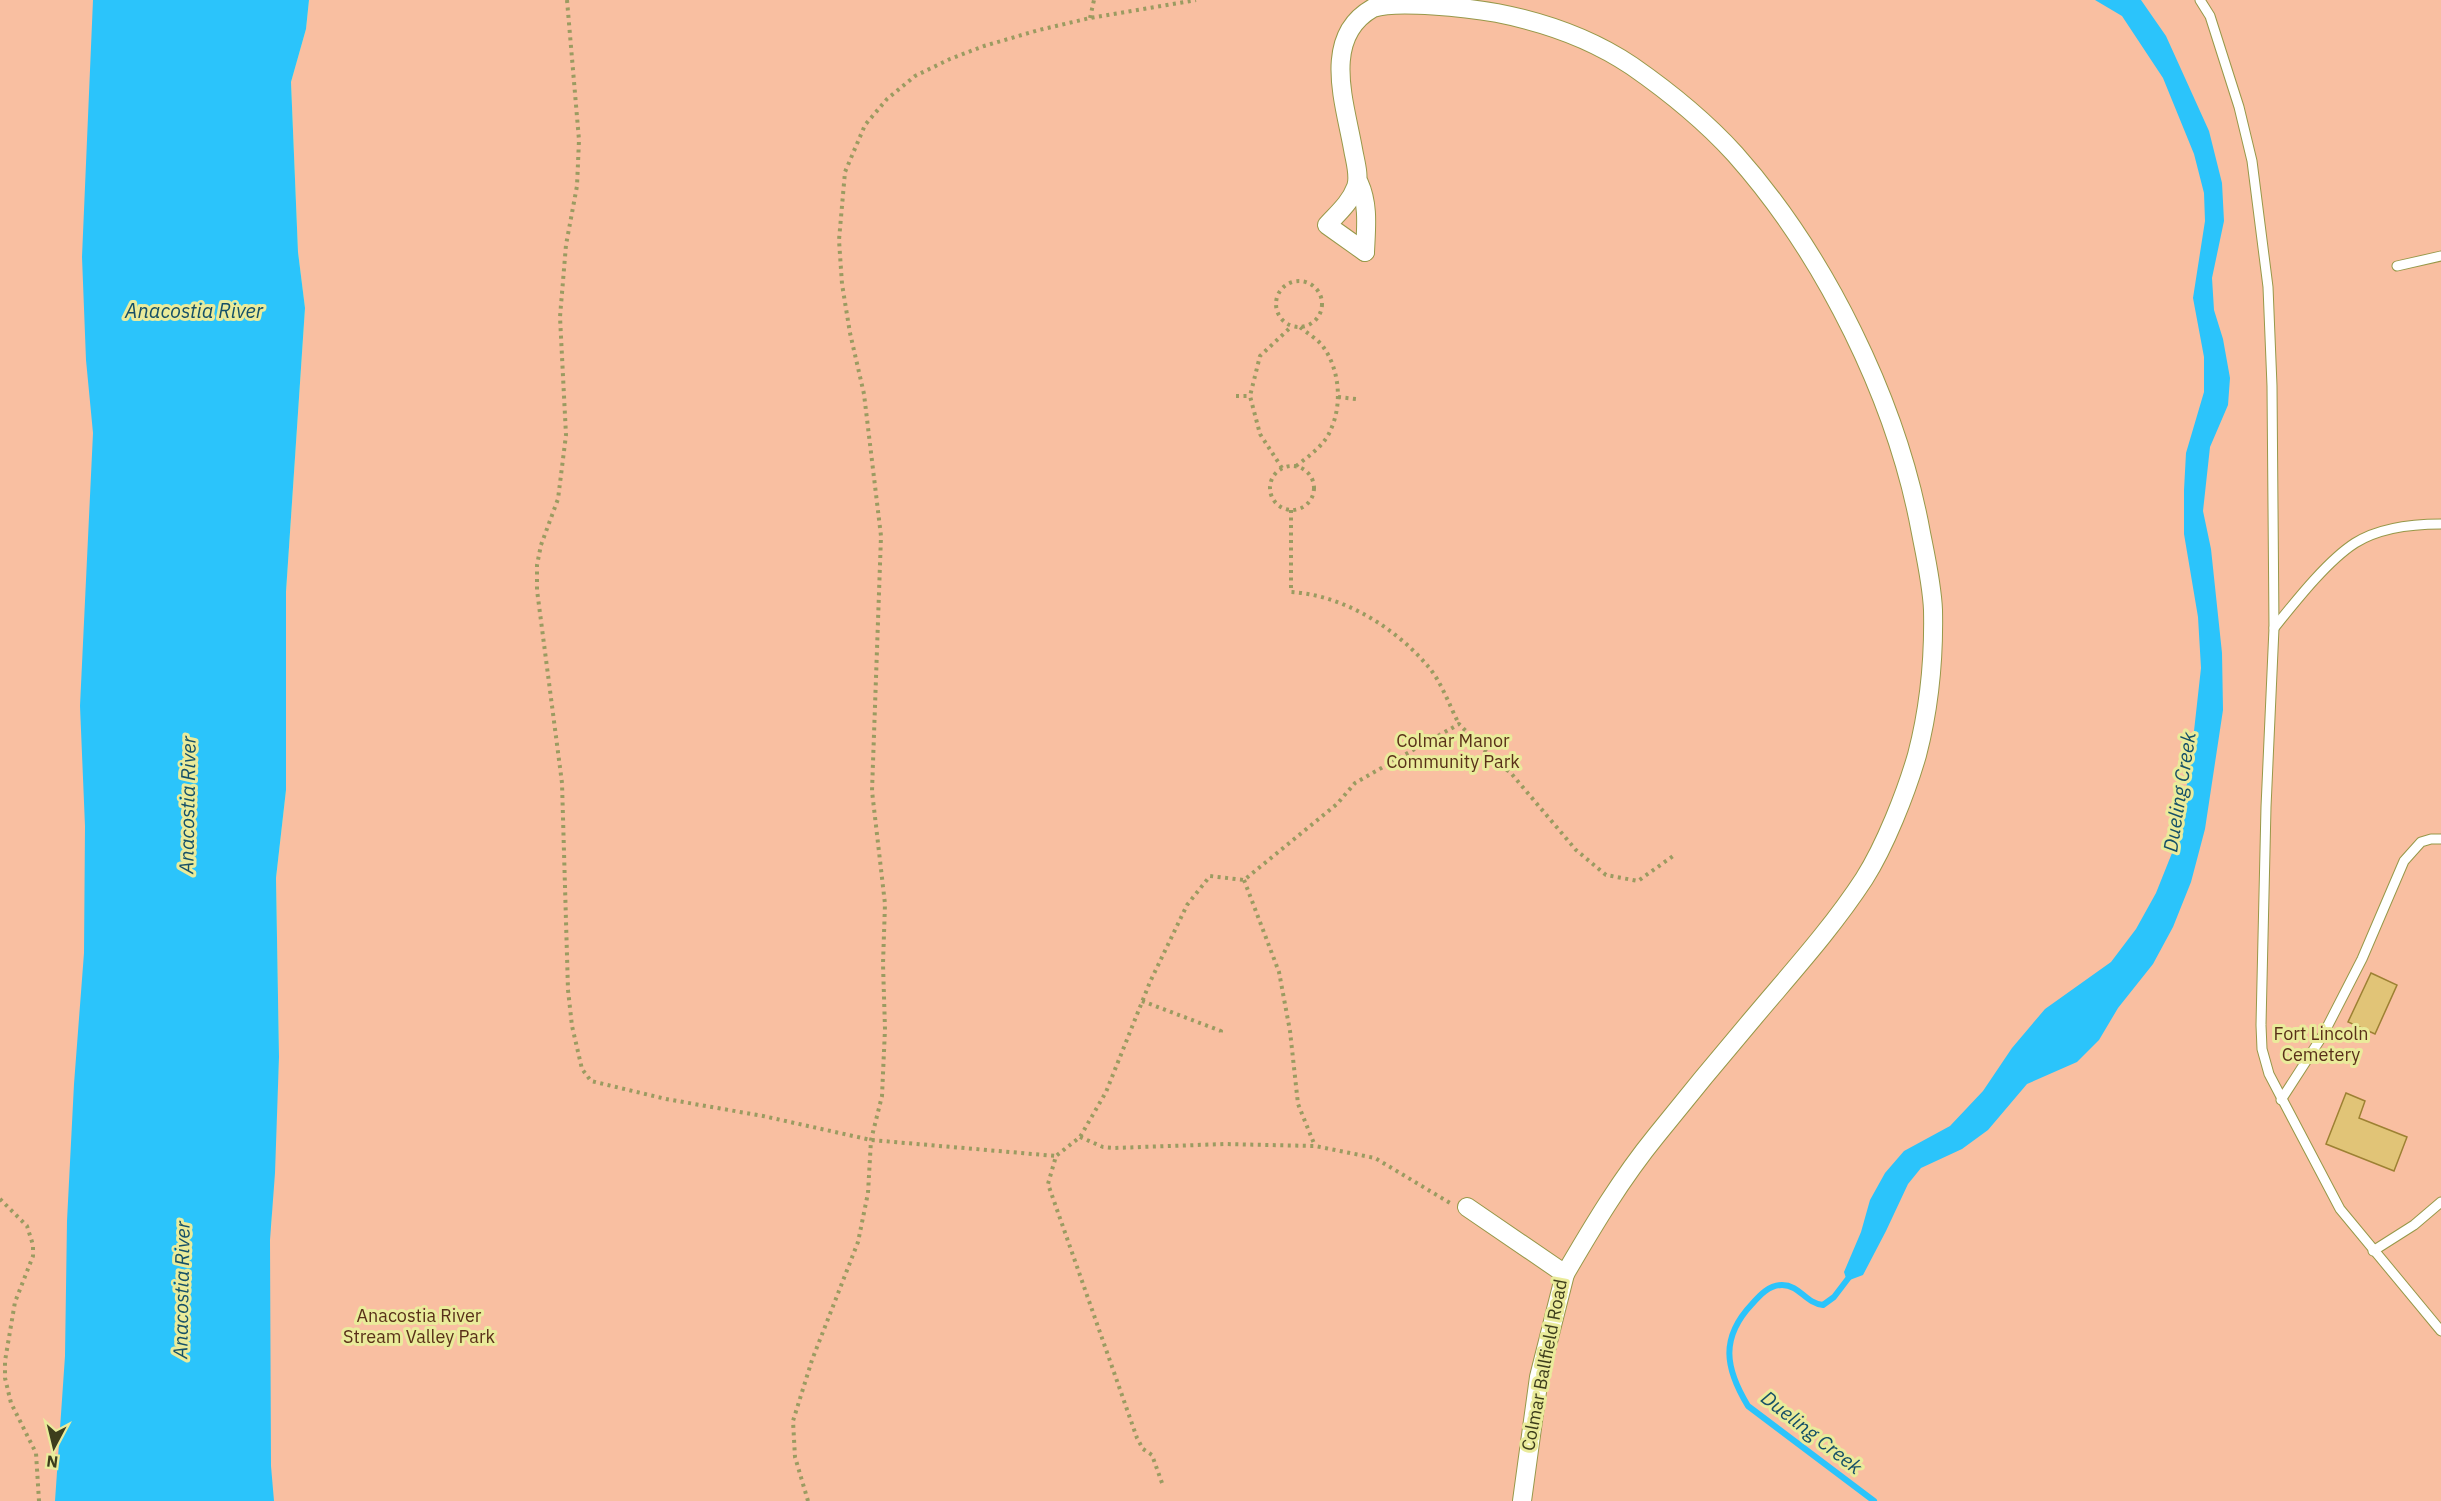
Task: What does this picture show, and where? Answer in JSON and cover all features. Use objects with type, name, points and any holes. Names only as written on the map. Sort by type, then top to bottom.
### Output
[{"type":"street","points":[[1359,183],[1339,72],[1342,45],[1356,18],[1378,4],[1406,1],[1481,10],[1529,19],[1558,29],[1628,63],[1695,115],[1734,153],[1803,244],[1861,350],[1897,438],[1915,502],[1933,607],[1932,658],[1916,756],[1879,853],[1834,920],[1654,1138],[1619,1184],[1565,1274]]},
{"type":"street","name":"Colmar Ballfield Road","points":[[1467,1207],[1565,1274],[1539,1377],[1522,1501]]},
{"type":"lane","points":[[2200,0],[2210,16],[2239,107],[2252,161],[2268,287],[2272,386],[2274,628],[2266,807],[2260,1025],[2262,1049],[2281,1100],[2340,1209],[2441,1331]]},
{"type":"lane","points":[[2397,266],[2441,256]]},
{"type":"lane","points":[[2274,628],[2319,576],[2355,543],[2392,529],[2441,524]]},
{"type":"lane","points":[[2281,1100],[2323,1035],[2366,950],[2404,861],[2421,842],[2441,839]]},
{"type":"lane","points":[[2373,1251],[2414,1225],[2441,1202]]},
{"type":"path","points":[[567,0],[579,140],[577,186],[566,245],[560,316],[566,435],[558,499],[541,545],[537,565],[537,590],[562,783],[568,990],[572,1026],[582,1069],[591,1081],[666,1100],[763,1116],[871,1140],[1056,1156]]},
{"type":"path","points":[[1090,18],[1094,0]]},
{"type":"path","points":[[808,1501],[795,1457],[793,1420],[812,1360],[858,1242],[868,1193],[871,1140],[882,1096],[885,1029],[883,964],[885,904],[872,791],[881,537],[864,394],[842,284],[839,240],[845,172],[865,125],[887,99],[915,76],[984,46],[1090,18],[1196,0]]},
{"type":"path","points":[[1300,280],[1314,286],[1319,292],[1322,308],[1314,321],[1300,327],[1292,326],[1280,318],[1277,311],[1277,296],[1286,285],[1300,280]]},
{"type":"path","points":[[1282,468],[1260,434],[1250,396],[1260,356],[1292,326]]},
{"type":"path","points":[[1296,466],[1309,474],[1314,487],[1313,494],[1305,506],[1291,510],[1277,505],[1270,493],[1271,478],[1282,468],[1296,466],[1316,451],[1331,430],[1338,397],[1337,380],[1324,348],[1300,327]]},
{"type":"path","points":[[1236,396],[1250,396]]},
{"type":"path","points":[[1338,397],[1356,399]]},
{"type":"path","points":[[1291,510],[1291,592],[1310,593],[1335,600],[1362,612],[1389,631],[1427,664],[1459,724],[1527,790],[1576,850],[1606,875],[1638,881],[1673,856]]},
{"type":"path","points":[[1162,1484],[1152,1455],[1143,1449],[1137,1438],[1048,1184],[1056,1156],[1080,1137],[1106,1092],[1142,1001],[1186,905],[1210,876],[1244,880],[1337,804],[1355,783],[1459,724]]},
{"type":"path","points":[[1244,880],[1279,972],[1290,1031],[1298,1104],[1315,1146]]},
{"type":"path","points":[[1142,1001],[1221,1031],[1219,1036]]},
{"type":"path","points":[[1080,1137],[1103,1147],[1114,1148],[1225,1144],[1315,1146],[1375,1158],[1454,1206],[1467,1207]]},
{"type":"path","points":[[0,1199],[27,1226],[31,1234],[33,1256],[15,1302],[5,1361],[5,1378],[11,1403],[36,1453],[39,1501]]},
{"type":"green space","name":"Colmar Manor Community Park","points":[[0,0],[168,0],[271,1230],[279,1057],[276,878],[286,790],[286,592],[305,308],[298,252],[291,82],[306,29],[309,0],[2441,0],[2441,1501],[0,1501]]},
{"type":"water","name":"Anacostia River","points":[[93,0],[309,0],[306,29],[291,82],[298,252],[305,308],[286,592],[286,790],[276,878],[279,1057],[270,1240],[271,1466],[274,1501],[55,1501],[65,1356],[67,1221],[74,1084],[84,953],[85,826],[80,706],[93,433],[86,360],[82,257]]},
{"type":"water","points":[[2095,0],[2141,0],[2166,36],[2209,131],[2222,183],[2224,221],[2212,278],[2214,310],[2223,339],[2230,378],[2228,405],[2210,447],[2203,511],[2211,549],[2222,653],[2223,710],[2205,829],[2191,882],[2173,927],[2153,964],[2118,1008],[2099,1040],[2077,1062],[2027,1084],[1988,1130],[1962,1149],[1921,1168],[1908,1184],[1863,1275],[1847,1281],[1844,1272],[1861,1232],[1870,1200],[1885,1173],[1904,1151],[1950,1126],[1983,1091],[2012,1048],[2045,1009],[2111,962],[2136,929],[2156,893],[2172,853],[2181,817],[2190,767],[2201,668],[2198,617],[2184,534],[2184,490],[2186,453],[2204,392],[2204,357],[2193,298],[2205,221],[2204,193],[2194,154],[2163,78],[2122,16]]},
{"type":"building","points":[[2371,973],[2397,985],[2375,1034],[2348,1022]]},
{"type":"building","points":[[2346,1093],[2365,1101],[2359,1118],[2407,1137],[2394,1171],[2326,1144]]},
{"type":"waterway","name":"Dueling Creek","points":[[1850,1276],[1834,1297],[1823,1305],[1817,1304],[1788,1286],[1777,1285],[1769,1289],[1758,1297],[1742,1317],[1735,1329],[1729,1354],[1734,1379],[1748,1406],[1874,1501]]},
{"type":"park label","name":"Fort Lincoln Cemetery","points":[[2321,1043]]},
{"type":"park label","name":"Anacostia River Stream Valley Park","points":[[419,1325]]}]
